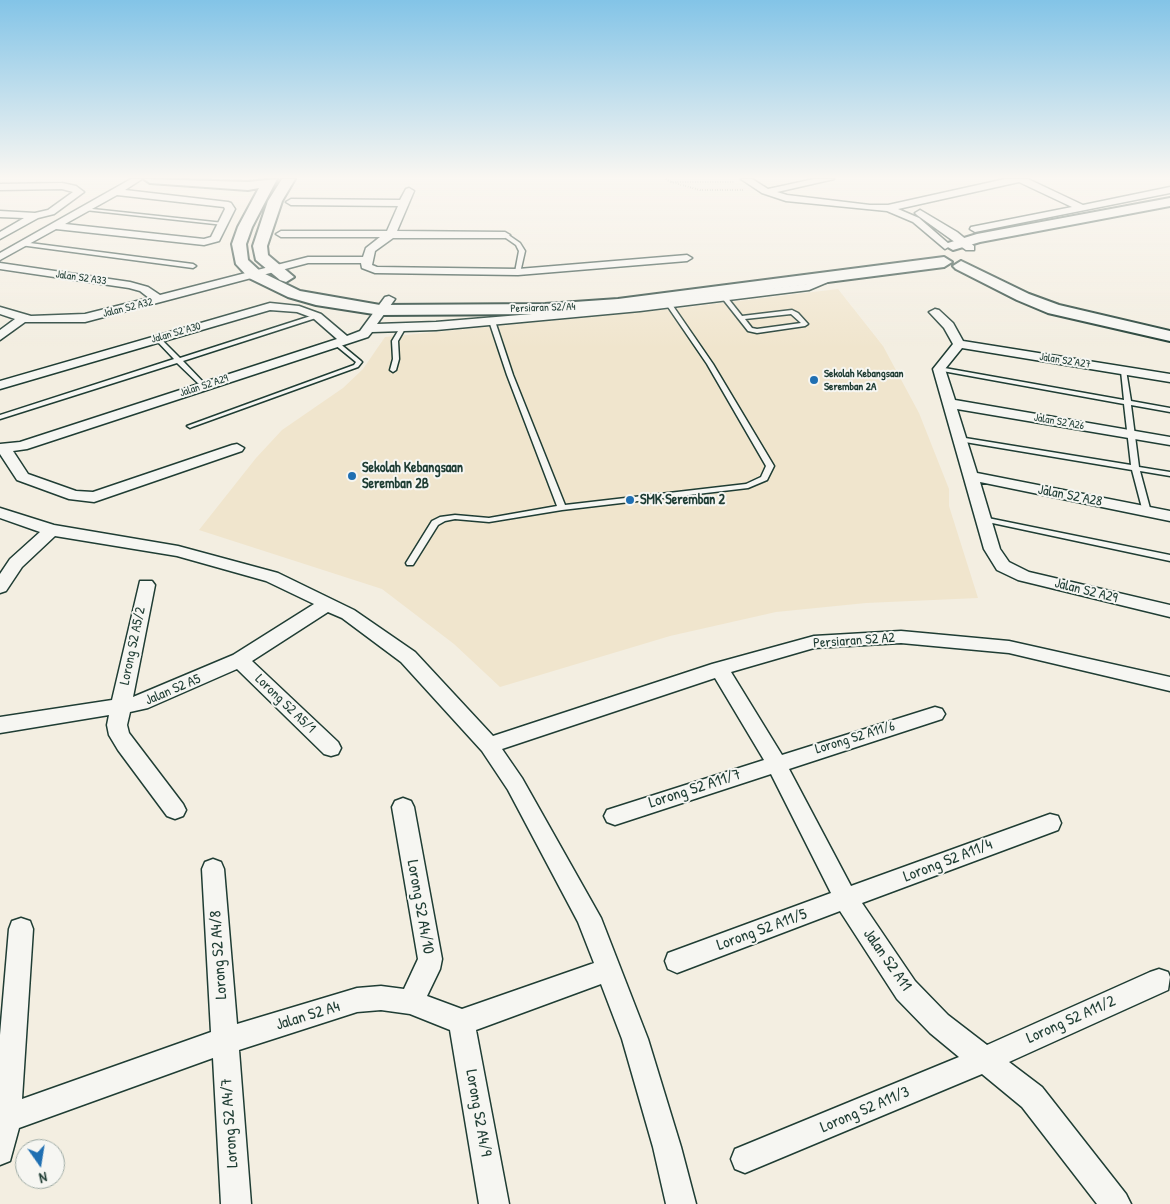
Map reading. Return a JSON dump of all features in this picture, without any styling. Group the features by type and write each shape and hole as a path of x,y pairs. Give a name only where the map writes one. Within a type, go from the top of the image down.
{"main road":[{"name":"Persiaran S2/A4","path":"243,235 239,244 241,261 255,275 277,287 316,300 545,309 667,302 831,276 962,246"},
{"name":"Persiaran S2/A4","path":"264,235 260,246 261,257 274,270 302,285 384,304 520,301 626,294 962,246"},
{"path":"962,246 1013,235"},
{"path":"962,246 988,248 1038,235"},
{"path":"961,266 962,246"},
{"path":"961,266 977,265 962,246"},
{"path":"962,246 1003,276 1071,304 1170,326"},
{"path":"961,266 1023,298 1054,309 1170,336"}],"street":[{"path":"0,257 38,235"},
{"path":"140,235 204,242 215,239 217,235"},
{"path":"389,235 370,250 366,266 375,270 518,272 688,258"},
{"path":"459,235 505,236"},
{"path":"943,235 962,246 995,235"},
{"path":"947,235 962,246"},
{"name":"Jalan S2 A32","path":"0,310 22,319 39,321 85,318 308,260 367,260"},
{"name":"Jalan S2 A33","path":"0,266 130,284 144,289 159,300"},
{"path":"370,328 492,321 667,302 725,298 809,287 831,276"},
{"path":"370,328 384,304"},
{"name":"Jalan S2 A30","path":"0,385 270,306 299,309 317,316 340,342"},
{"path":"934,312 949,326 959,344 939,369 983,518"},
{"path":"0,336 22,319"},
{"name":"Jalan S2 A29","path":"2,448 22,446 364,334 370,328"},
{"name":"Jalan S2 A27","path":"959,344 1170,378"},
{"name":"Jalan S2 A26","path":"948,402 1170,441"},
{"path":"2,448 22,477 74,496 94,498 237,448"},
{"name":"Jalan S2 A28","path":"970,476 1170,516"},
{"path":"0,513 51,530 178,551 272,577 348,614 408,657 490,745 515,784 589,918 610,969 638,1048 681,1204"},
{"name":"Jalan S2 A29","path":"983,518 992,549 1003,566 1024,576 1170,610"},
{"path":"0,587 16,563 51,530"},
{"name":"Lorong S2 A5/2","path":"146,585 117,724 119,735 174,810"},
{"name":"Jalan S2 A5","path":"0,725 119,708 161,696 240,660 328,604"},
{"name":"Persiaran S2 A2","path":"490,745 719,669 814,642 901,637 1008,647 1170,684"},
{"name":"Lorong S2 A5/1","path":"240,660 331,748"},
{"name":"Jalan S2 A11","path":"719,669 776,763 846,900 906,990 938,1024 1032,1097 1116,1204"},
{"name":"Lorong S2 A11/6","path":"776,763 934,714"},
{"name":"Lorong S2 A11/7","path":"616,816 776,763"},
{"name":"Lorong S2 A4/10","path":"403,807 430,959 428,969 410,1002"},
{"name":"Lorong S2 A11/4","path":"846,900 1050,823"},
{"name":"Lorong S2 A4/8","path":"214,869 224,1041"},
{"name":"Lorong S2 A11/5","path":"677,961 846,900"},
{"path":"0,1151 7,1118 21,929"},
{"path":"462,1022 610,969"},
{"name":"Lorong S2 A11/2","path":"984,1060 1158,981"},
{"name":"Jalan S2 A4","path":"7,1118 224,1041 358,1000 381,998 410,1002 462,1022"},
{"name":"Lorong S2 A4/9","path":"462,1022 494,1204"},
{"name":"Lorong S2 A4/7","path":"224,1041 236,1204"},
{"name":"Lorong S2 A11/3","path":"745,1159 984,1060"}],"lane":[{"path":"505,236 518,244 522,251 518,272"},
{"path":"22,244 193,266"},
{"path":"725,298 741,318 754,331 805,324 792,312 741,318"},
{"path":"410,563 435,523 443,519 455,517 489,520 562,508 748,486 764,478 770,466 710,364 667,302"},
{"path":"0,417 317,316"},
{"path":"492,321 510,374 562,508"},
{"path":"393,370 396,359 395,341 403,327"},
{"path":"157,338 204,386"},
{"path":"190,426 356,366 359,362 340,342"},
{"path":"939,369 1170,410"},
{"path":"1124,371 1135,468 1147,512"},
{"path":"959,439 1170,474"},
{"path":"983,518 1170,558"}],"shaded area":[{"name":"SMK Seremban 2","path":"838,289 883,346 919,413 949,489 949,506 978,598 866,603 776,612 670,636 500,687 454,644 382,589 199,530 256,458 282,430 343,388 363,369 385,337 680,308"}],"place":[{"name":"Sekolah Kebangsaan Seremban 2A","path":"814,380"},
{"name":"Sekolah Kebangsaan Seremban 2B","path":"352,476"},
{"name":"SMK Seremban 2","path":"630,500"}]}
